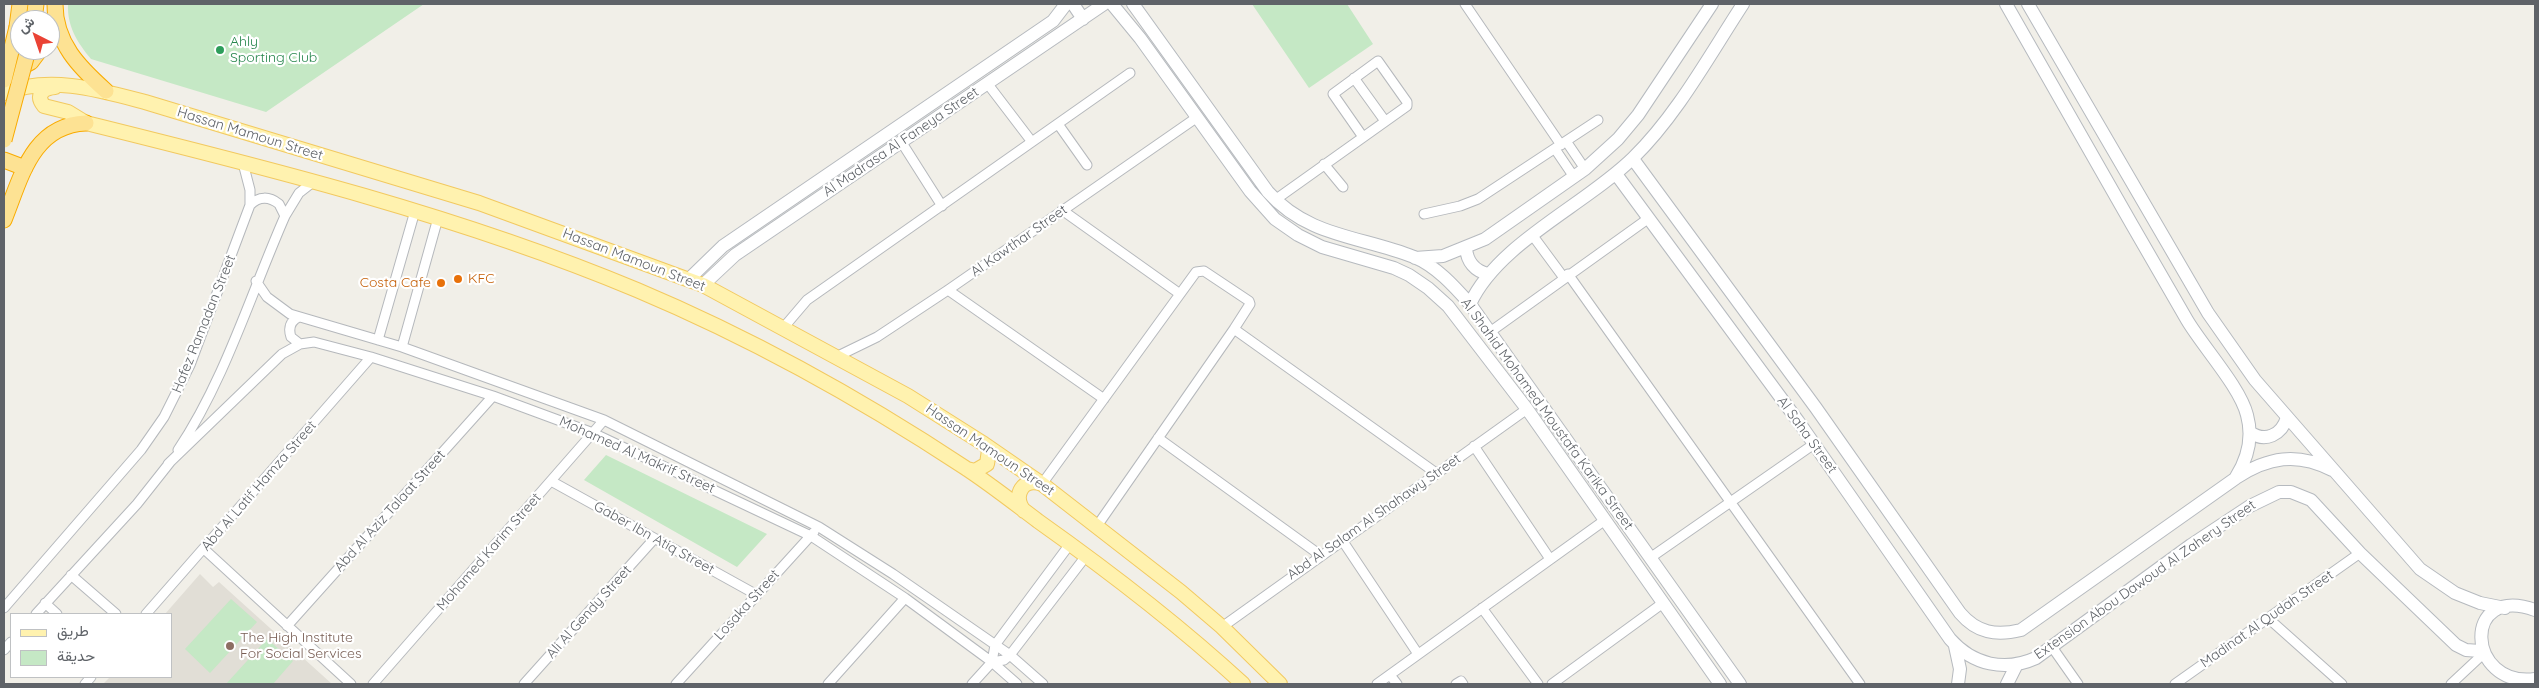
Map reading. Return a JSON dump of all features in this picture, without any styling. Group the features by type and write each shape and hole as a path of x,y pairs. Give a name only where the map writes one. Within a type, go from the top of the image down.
{"highway":[{"path":"4,80 20,4"},
{"path":"60,32 65,46 76,64 106,91"},
{"path":"4,140 25,60"},
{"path":"4,67 18,69 31,60"},
{"path":"4,220 25,168 44,140 56,130 70,123 86,123"},
{"path":"4,160 25,168"}],"main road":[{"name":"Hassan Mamoun Street","path":"4,93 35,85 71,86 106,91 479,203 703,285 838,356 908,396 984,444 1042,484 1222,627 1280,684"},
{"name":"Hassan Mamoun Street","path":"71,86 45,89 41,94 40,100 47,108 68,112 86,123 313,182 415,211 562,260 684,310 814,376 967,469 1086,556 1197,642 1243,684"},
{"path":"967,469 975,471 987,464 989,450 984,444"},
{"path":"1024,510 1019,504 1017,496 1020,488 1027,483 1035,482 1042,484"}],"street":[{"name":"Al Madrasa Al Faneya Street","path":"689,279 723,246 1054,21 1066,4"},
{"path":"1073,4 1083,19"},
{"name":"Al Madrasa Al Faneya Street","path":"703,285 735,254 902,143 1104,4"},
{"name":"Al Shahid Mohamed Moustafa Karika Street","path":"1112,4 1140,38 1257,201 1286,228 1322,247 1394,268 1418,281 1439,296 1457,316 1527,409 1720,684"},
{"name":"Al Shahid Mohamed Moustafa Karika Street","path":"1134,4 1275,200 1297,217 1318,228 1415,258 1444,278 1470,304 1740,684"},
{"path":"1465,4 1561,145 1585,168"},
{"path":"1415,258 1442,256 1485,239 1585,168 1618,139 1638,115 1712,4"},
{"path":"1470,304 1488,274 1501,260 1616,174 1633,159 1670,114 1743,4"},
{"path":"2006,4 2190,324 2240,397 2248,416 2250,432 2248,453 2236,478"},
{"path":"2028,4 2208,313 2239,359 2287,417 2332,470 2431,578 2468,598 2506,608 2532,607"},
{"path":"1275,200 1408,104 1378,62 1333,95 1363,136"},
{"path":"784,327 803,303 1130,73"},
{"path":"1354,78 1385,121"},
{"path":"987,83 1032,142"},
{"name":"Al Kawthar Street","path":"838,356 877,337 948,290 1196,118"},
{"path":"1424,214 1478,200 1598,120"},
{"path":"1058,124 1087,165"},
{"path":"902,143 942,206"},
{"path":"1561,145 1574,177"},
{"name":"Al Saha Street","path":"1633,159 1816,408 1966,619 1980,629 1995,634 2021,630 2236,478"},
{"name":"Hafez Ramadan Street","path":"4,608 141,450 164,417 190,365 250,205 250,190 243,164"},
{"path":"1324,164 1343,187"},
{"name":"Al Saha Street","path":"1616,174 1798,421 1956,646 1969,656 1986,663 2016,666"},
{"path":"1627,189 1634,178 1645,175"},
{"path":"37,613 137,504 168,464 210,394 285,216 299,193 313,182"},
{"path":"250,205 261,198 274,200 283,209 285,216"},
{"path":"1062,210 1180,294"},
{"path":"378,340 415,211"},
{"path":"402,347 438,218"},
{"path":"1490,332 1648,218"},
{"path":"1533,236 1566,276 1731,502 1860,684"},
{"path":"1466,248 1468,258 1473,266 1488,274"},
{"path":"1042,484 1198,270 1212,276 1250,302 1234,329 1097,526"},
{"name":"Mohamed Al Makrif Street","path":"256,281 274,304 299,317 402,347 604,420 819,527 893,574 1010,655 1043,684"},
{"path":"948,290 1104,399"},
{"path":"168,464 282,354 300,344 291,337 289,329 292,321 299,317"},
{"path":"1234,329 1436,473"},
{"name":"Mohamed Al Makrif Street","path":"300,344 314,342 371,357 493,396 593,433 811,536 905,598 992,662 1017,684"},
{"name":"Abd Al Latif Hamza Street","path":"147,613 371,357"},
{"path":"1782,400 1791,397 1800,387"},
{"name":"Abd Al Aziz Talaat Street","path":"287,626 493,396"},
{"path":"1798,421 1804,414 1816,408"},
{"name":"Abd Al Salam Al Shahawy Street","path":"1222,627 1320,555 1527,409"},
{"path":"2250,432 2260,437 2270,437 2283,427 2287,417"},
{"name":"Mohamed Karim Street","path":"373,684 604,420"},
{"path":"1158,438 1320,555"},
{"path":"1650,558 1814,444"},
{"path":"1474,446 1550,559"},
{"path":"2236,478 2260,465 2286,459 2307,459 2332,470"},
{"name":"Gaber Ibn Atiq Street","path":"551,480 757,595"},
{"name":"Extension Abou Dawoud Al Zahery Street","path":"2016,666 2036,658 2191,545 2250,506 2279,492 2300,493 2311,500 2360,553 2456,645 2481,654"},
{"path":"1378,684 1605,520"},
{"name":"Losaka Street","path":"676,684 819,527"},
{"name":"Ali Al Gendy Street","path":"524,684 654,539"},
{"path":"1342,540 1418,654"},
{"path":"972,684 992,662 995,645 1070,544"},
{"path":"204,548 351,684"},
{"name":"Madinat Al Qudah Street","path":"2175,684 2360,553"},
{"path":"992,662 1004,660 1010,655 1086,556"},
{"path":"71,575 115,613"},
{"path":"828,684 905,598"},
{"path":"1552,684 1663,603"},
{"path":"45,604 56,613"},
{"path":"1482,608 1538,684"},
{"path":"2506,608 2496,614 2485,626 2480,641 2481,654 2487,667 2495,676 2518,684 2535,679"},
{"path":"2268,618 2342,684"},
{"path":"1956,646 1960,669 1958,684"},
{"path":"2052,647 2078,684"},
{"path":"2451,684 2481,654"},
{"path":"2007,684 2014,674 2016,666"},
{"path":"1390,675 1397,684"},
{"path":"1456,684 1460,681 1463,684"}],"shaded area":[{"name":"The High Institute For Social Services","path":"200,574 213,587 219,582 332,684 103,684 109,678 172,678 172,613 166,613"}],"green space":[{"name":"Ahly Sporting Club","path":"68,4 424,4 266,112 91,59 81,46 71,27"},
{"path":"1252,4 1347,4 1373,44 1309,88"},
{"path":"606,455 767,534 737,567 584,480"},
{"path":"231,599 257,622 210,673 185,649"},
{"path":"267,639 293,661 273,684 226,684"}],"place":[{"name":"Ahly Sporting Club","path":"220,50"},
{"name":"KFC","path":"458,279"},
{"name":"Costa Cafe","path":"441,283"},
{"name":"The High Institute For Social Services","path":"230,646"}]}
